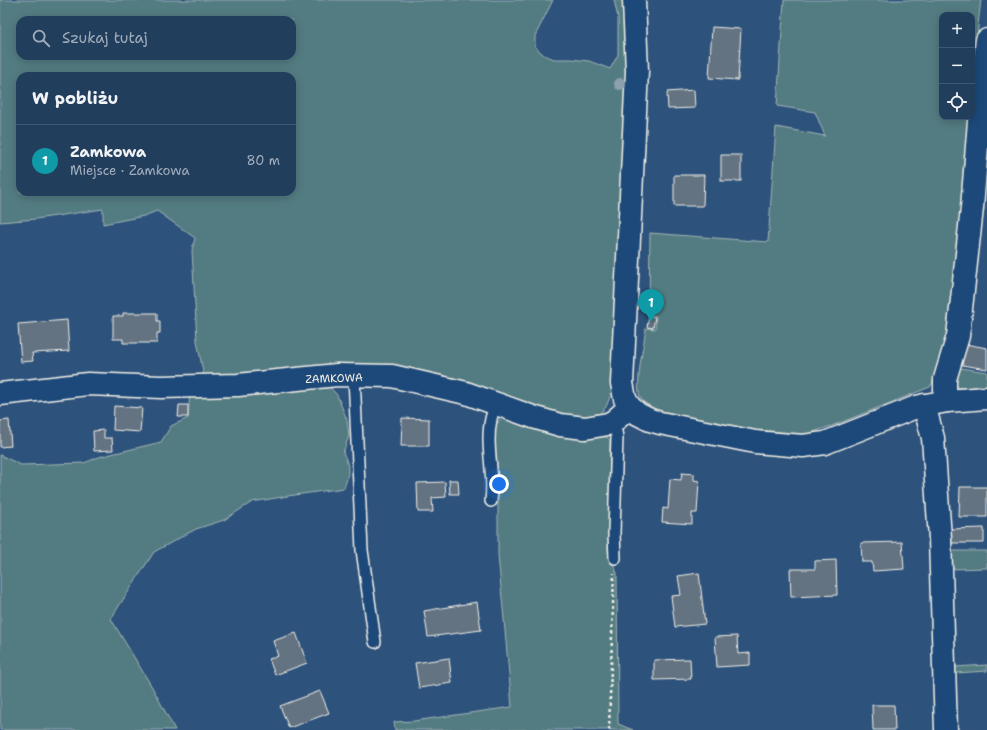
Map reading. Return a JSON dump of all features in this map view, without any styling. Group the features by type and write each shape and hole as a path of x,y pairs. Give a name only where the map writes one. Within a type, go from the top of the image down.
{"street":[{"path":"634,0 637,71 622,383 625,399 622,414 638,414 660,423 756,442 803,446 825,443 924,405 947,401 987,398"},
{"path":"947,401 945,379 958,336 972,208 987,40"},
{"name":"ZAMKOWA","path":"0,394 88,384 161,387 238,385 337,376 392,376 466,393 560,425 585,428 597,427 608,424 622,414"},
{"path":"924,405 933,438 940,538 946,730"}],"lane":[{"path":"354,376 362,550 375,642"},
{"path":"491,501 493,489 489,437 491,420 496,404"},
{"path":"614,558 617,437 622,414"}],"path":[{"path":"609,730 614,558"}],"green space":[{"path":"0,0 553,0 535,36 535,47 544,55 554,59 589,61 610,69 618,55 618,18 614,0 627,0 630,69 612,392 606,407 596,418 576,421 444,380 204,377 197,341 192,250 195,238 157,211 144,216 103,224 103,209 36,219 0,222"},
{"path":"784,0 981,0 975,60 975,12 939,12 939,120 970,120 952,334 937,375 930,387 837,424 807,434 745,430 657,410 643,401 640,397 639,391 640,363 646,328 655,329 656,316 648,314 650,233 768,242 776,127 825,136 815,112 777,106"},
{"path":"954,367 987,372 987,386 960,388 954,385"},
{"path":"328,385 337,395 347,420 349,436 343,453 347,462 348,470 344,488 252,502 224,520 196,529 154,552 111,619 152,687 175,730 0,730 0,455 21,465 84,463 99,457 161,442 171,426 188,418 190,392 235,396 275,387"},
{"path":"502,416 568,434 607,437 610,440 608,552 617,573 618,724 633,730 395,730 394,722 414,721 512,707 498,555 498,480 495,443 496,425"},
{"path":"948,551 987,551 987,568 952,569 955,667 987,665 987,671 956,673 951,671"}],"building":[{"path":"712,27 741,29 738,80 709,78"},
{"path":"694,90 695,108 668,109 667,92"},
{"path":"721,155 741,155 741,181 721,181"},
{"path":"674,175 704,175 703,206 674,206"},
{"path":"123,313 157,313 157,321 160,321 160,333 157,333 157,343 123,343 123,339 113,339 113,316 123,316"},
{"path":"649,316 655,317 653,328 647,327"},
{"path":"67,320 69,351 32,353 33,361 21,362 18,324"},
{"path":"965,344 987,348 987,369 962,365"},
{"path":"179,405 188,405 188,417 178,417"},
{"path":"114,406 142,408 140,432 113,430"},
{"path":"402,418 429,419 429,446 401,446"},
{"path":"9,420 11,446 0,447 0,421"},
{"path":"104,430 104,438 112,438 113,450 94,451 93,431"},
{"path":"682,473 694,474 694,480 699,481 697,513 692,513 692,524 662,522 663,508 668,509 670,479 681,480"},
{"path":"449,480 458,480 459,494 450,494"},
{"path":"445,482 446,497 432,498 433,512 418,512 417,483"},
{"path":"960,487 987,487 987,517 959,517"},
{"path":"984,528 984,543 950,543 950,529"},
{"path":"902,542 904,569 873,571 872,562 862,562 861,543"},
{"path":"836,560 837,595 791,597 790,569 815,569 815,561"},
{"path":"699,573 705,624 675,627 671,596 681,595 678,576"},
{"path":"477,602 481,630 428,637 424,611"},
{"path":"296,633 307,663 275,675 269,659 278,656 273,641"},
{"path":"737,636 738,654 750,653 750,665 717,667 715,637"},
{"path":"449,658 452,683 419,688 415,663"},
{"path":"690,659 691,679 654,680 654,660"},
{"path":"320,691 329,713 289,728 280,706"},
{"path":"872,705 894,705 895,730 873,730"}],"place":[{"name":"Zamkowa","path":"651,322"}]}
